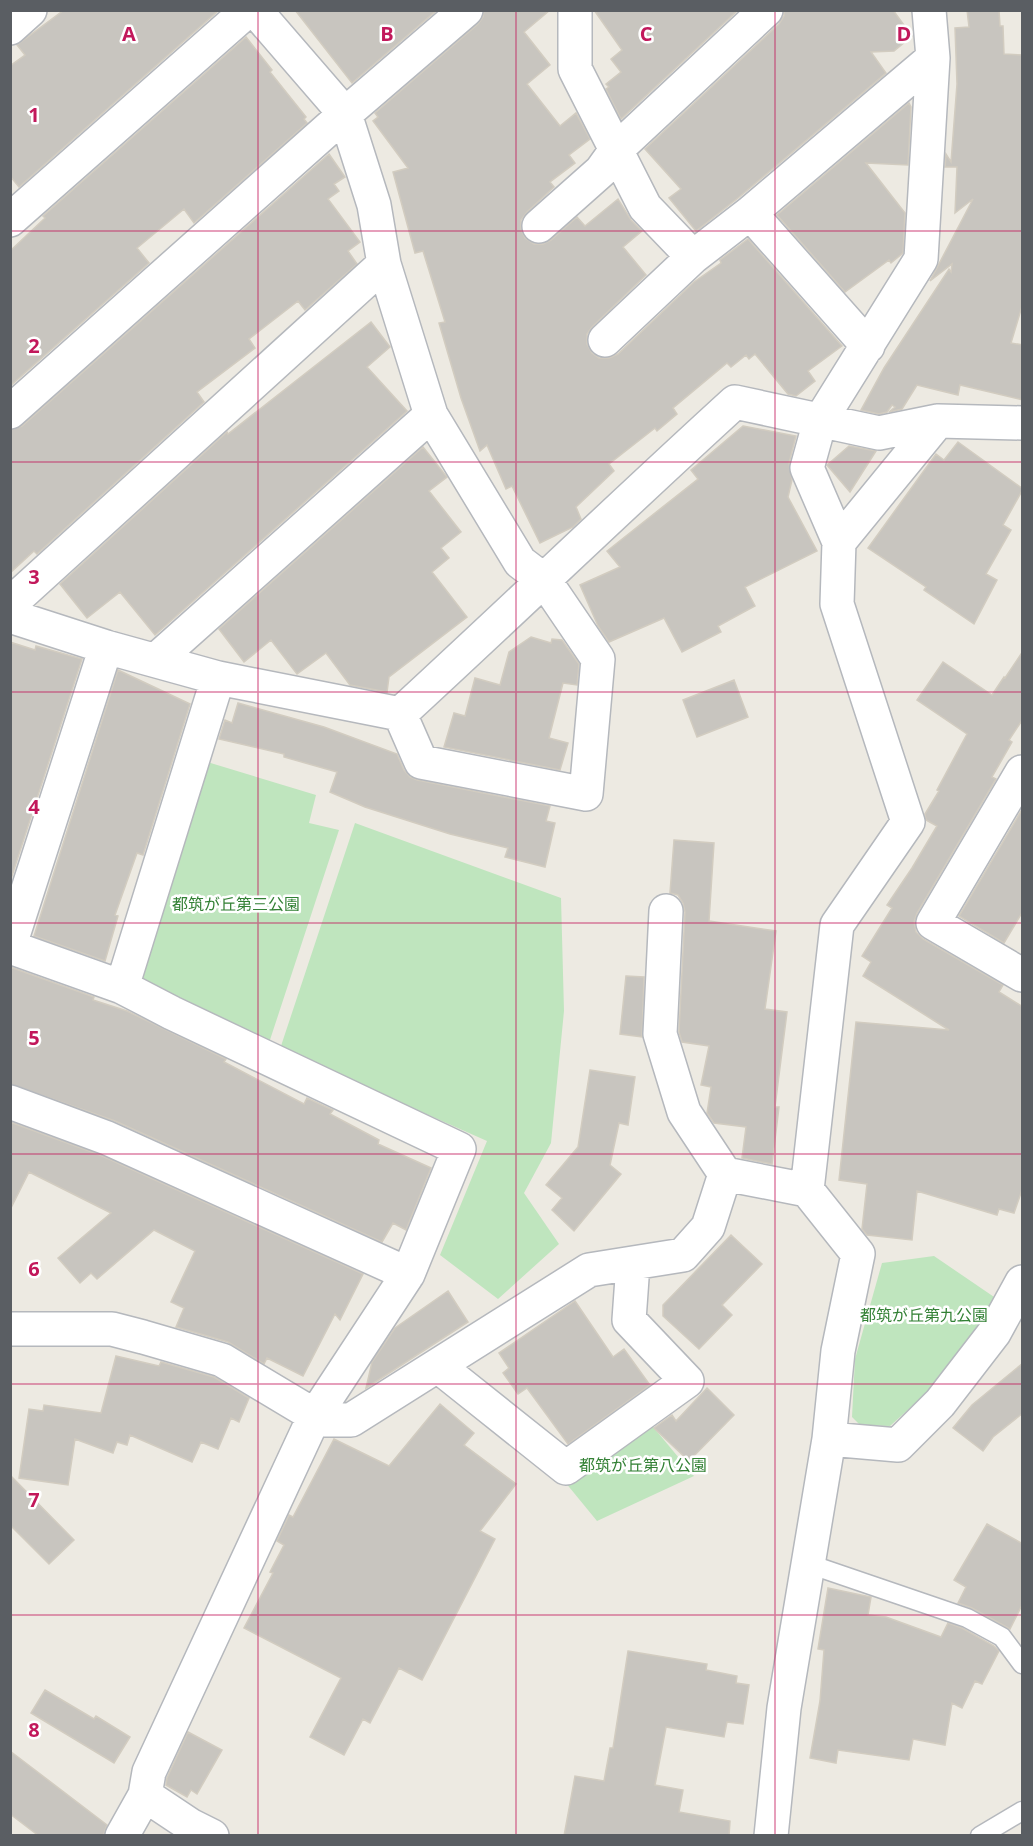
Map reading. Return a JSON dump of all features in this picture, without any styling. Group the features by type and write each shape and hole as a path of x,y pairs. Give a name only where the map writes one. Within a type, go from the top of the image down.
{"street":[{"path":"10,28 30,10"},
{"path":"10,220 248,10"},
{"path":"255,10 345,114 374,205 384,264 431,415 520,562 545,580 598,659 586,794 421,762 400,714"},
{"path":"10,412 345,114 466,10"},
{"path":"575,10 575,69 645,207 693,257"},
{"path":"538,226 601,171 616,150 766,10"},
{"path":"807,1190 837,925 908,822 837,604 839,542 807,468 819,421 921,259 933,58 929,10"},
{"path":"605,340 693,257 750,213 933,58"},
{"path":"750,213 868,346"},
{"path":"10,604 384,264"},
{"path":"400,714 735,402 879,433 938,422 1023,423"},
{"path":"156,660 431,415"},
{"path":"839,542 938,422"},
{"path":"10,616 106,647 218,678 400,714"},
{"path":"106,647 10,946 122,987 459,1149 408,1274 314,1417 148,1772 145,1795 122,1836"},
{"path":"122,987 218,678"},
{"path":"1023,772 933,923 1023,975"},
{"path":"666,911 660,1034 684,1112 725,1174 807,1190 858,1254 838,1351 829,1439 784,1708 771,1836"},
{"path":"10,1102 107,1137 408,1274"},
{"path":"10,1329 112,1329 143,1336 222,1360 314,1417 322,1420 351,1420 589,1270 683,1255 708,1227 725,1174"},
{"path":"438,1366 566,1468 687,1381 629,1320 633,1264"},
{"path":"829,1439 898,1446 940,1403 994,1333 1023,1281"},
{"path":"145,1795 190,1825 212,1836"}],"lane":[{"path":"809,1564 967,1618 1002,1637 1023,1664"},
{"path":"980,1836 1023,1811"}],"green space":[{"name":"都筑が丘第三公園","path":"204,761 316,795 309,823 339,830 267,1049 132,986"},
{"path":"355,823 561,898 564,1011 551,1143 524,1193 559,1244 498,1299 440,1255 487,1141 280,1049"},
{"name":"都筑が丘第九公園","path":"934,1256 1000,1301 942,1379 890,1426 860,1425 852,1417 855,1359 882,1263"},
{"name":"都筑が丘第八公園","path":"649,1422 694,1476 597,1521 565,1482"}],"building":[{"path":"64,10 219,10 19,187 10,176 10,66 25,55 17,45"},
{"path":"295,10 437,10 352,83"},
{"path":"484,10 550,10 524,32 550,65 527,84 560,126 576,113 590,139 569,155 575,163 550,182 554,187 521,220 521,229 525,238 534,244 543,244 551,240 577,217 585,226 618,199 631,220 642,231 623,247 646,275 587,334 587,344 592,353 599,358 609,358 618,354 694,282 721,263 720,260 748,239 842,346 808,371 815,381 796,396 788,394 755,354 749,359 746,355 731,367 727,363 673,408 677,414 657,431 655,428 609,464 614,471 576,507 581,519 573,527 540,543 512,486 506,489 487,445 480,451 461,398 439,323 445,322 423,251 415,253 393,172 408,168 373,121 378,117 375,113 478,24 483,17"},
{"path":"594,10 738,10 621,119 606,89 609,87 606,84 621,72 611,59 622,50"},
{"path":"784,10 893,10 912,36 894,51 871,52 886,73 696,231 669,198 681,189 645,149 779,24 784,16"},
{"path":"967,10 999,10 1000,26 1003,26 1004,54 1023,55 1023,303 1011,343 1023,345 1023,400 960,385 958,395 917,385 902,409 889,412 895,407 892,405 887,412 879,414 861,410 884,368 949,269 951,272 952,264 930,281 973,199 955,213 957,167 945,167 946,154 951,162 957,84 955,28 969,27"},
{"path":"246,37 306,117 304,119 307,123 194,223 184,209 137,248 149,263 10,386 10,251 45,218 43,216"},
{"path":"909,103 911,107 908,165 866,163 905,213 903,253 891,263 889,260 845,292 777,215"},
{"path":"329,154 345,177 334,184 339,191 328,199 360,242 348,251 357,264 305,310 298,301 249,339 255,348 197,392 204,402 37,554 34,551 10,573 10,430 22,426"},
{"path":"371,322 390,347 367,367 407,411 155,635 120,592 87,618 60,584 227,432 228,434"},
{"path":"743,426 796,436 789,463 792,480 788,497 817,551 745,587 755,606 718,626 721,632 682,652 664,618 609,642 598,626 580,585 620,567 607,551 698,479 691,470"},
{"path":"958,442 1023,489 1003,525 1011,530 986,574 997,580 974,624 924,590 926,587 868,548 936,454 944,460"},
{"path":"849,446 876,451 850,492 827,465"},
{"path":"423,447 447,477 429,491 461,532 441,548 449,558 432,572 467,617 389,677 387,692 350,685 326,653 297,674 271,640 244,662 219,629"},
{"path":"531,637 551,643 552,639 562,640 579,664 577,685 563,683 549,738 568,743 560,770 444,747 454,713 465,716 475,678 500,685 509,652"},
{"path":"10,642 35,650 36,646 82,659 10,882"},
{"path":"1023,651 1023,719 1009,740 1012,742 992,777 996,779 917,913 914,922 916,932 923,939 1003,985 999,992 1023,1007 1023,1187 1014,1213 999,1209 997,1215 917,1191 912,1240 867,1235 862,1229 867,1184 839,1180 856,1022 949,1030 863,976 871,962 862,956 892,908 887,905 937,826 926,820 925,814 967,734 917,700 943,662 992,695"},
{"path":"118,670 190,704 143,855 137,853 115,915 118,916 105,961 34,936"},
{"path":"734,680 748,717 697,737 683,700"},
{"path":"238,703 324,727 397,754 404,770 410,777 417,780 550,806 546,821 555,823 545,867 505,857 508,848 450,834 365,807 330,792 337,772 284,757 284,754 219,739 225,720 232,723"},
{"path":"1023,808 1023,911 1004,943 959,916"},
{"path":"674,840 714,843 709,921 776,931 765,1009 787,1012 775,1107 779,1107 772,1164 742,1158 746,1127 714,1123 707,1113 711,1087 701,1085 709,1046 682,1042 679,1032 685,912 678,895 670,893"},
{"path":"10,967 127,1011 226,1059 224,1062 304,1104 307,1098 333,1110 330,1114 379,1140 378,1144 431,1168 406,1230 393,1223 382,1242 115,1121 10,1084"},
{"path":"626,976 644,977 642,1037 620,1034"},
{"path":"590,1070 635,1077 628,1125 619,1123 610,1165 621,1174 574,1231 552,1210 562,1198 546,1185 578,1147"},
{"path":"10,1122 100,1155 363,1274 340,1320 335,1314 303,1376 267,1358 264,1364 228,1342 176,1327 184,1308 171,1302 195,1251 154,1230 97,1279 91,1273 80,1283 58,1258 111,1213 29,1172 10,1210"},
{"path":"731,1235 762,1264 722,1305 732,1315 699,1349 663,1316 663,1305"},
{"path":"448,1291 468,1322 366,1388 372,1362 395,1328"},
{"path":"575,1301 613,1357 624,1349 650,1385 568,1444 527,1388 518,1394 503,1373 509,1368 499,1353"},
{"path":"116,1356 159,1366 161,1362 214,1377 249,1398 239,1422 231,1418 218,1449 201,1442 192,1462 130,1435 127,1445 117,1442 113,1453 75,1439 68,1485 19,1478 29,1409 43,1411 44,1405 101,1413"},
{"path":"1023,1363 1023,1413 993,1437 983,1451 953,1428 972,1405"},
{"path":"707,1388 734,1415 689,1461 654,1428 672,1415 676,1421"},
{"path":"440,1404 474,1433 464,1445 516,1484 480,1531 495,1539 422,1680 399,1668 370,1723 363,1719 344,1755 310,1737 341,1678 244,1628 273,1573 270,1572 284,1545 277,1541 289,1515 293,1517 334,1439 389,1466"},
{"path":"10,1475 74,1540 49,1564 10,1525"},
{"path":"987,1524 1023,1544 1023,1603 1010,1629 958,1603 966,1587 954,1580"},
{"path":"828,1588 871,1597 868,1615 886,1617 941,1637 948,1623 962,1628 999,1651 982,1684 975,1681 962,1708 952,1703 945,1745 913,1739 909,1760 838,1750 836,1763 810,1758 820,1701 824,1650 818,1649"},
{"path":"628,1651 707,1664 706,1670 737,1676 736,1683 749,1685 743,1724 727,1722 724,1737 666,1727 655,1785 683,1790 679,1812 730,1821 729,1836 564,1836 575,1776 604,1781 610,1748 613,1748"},
{"path":"45,1690 94,1719 96,1716 130,1737 114,1763 31,1713"},
{"path":"188,1732 222,1750 197,1794 191,1790 187,1797 166,1785"},
{"path":"10,1751 107,1825 103,1836 39,1836 10,1814"}]}
